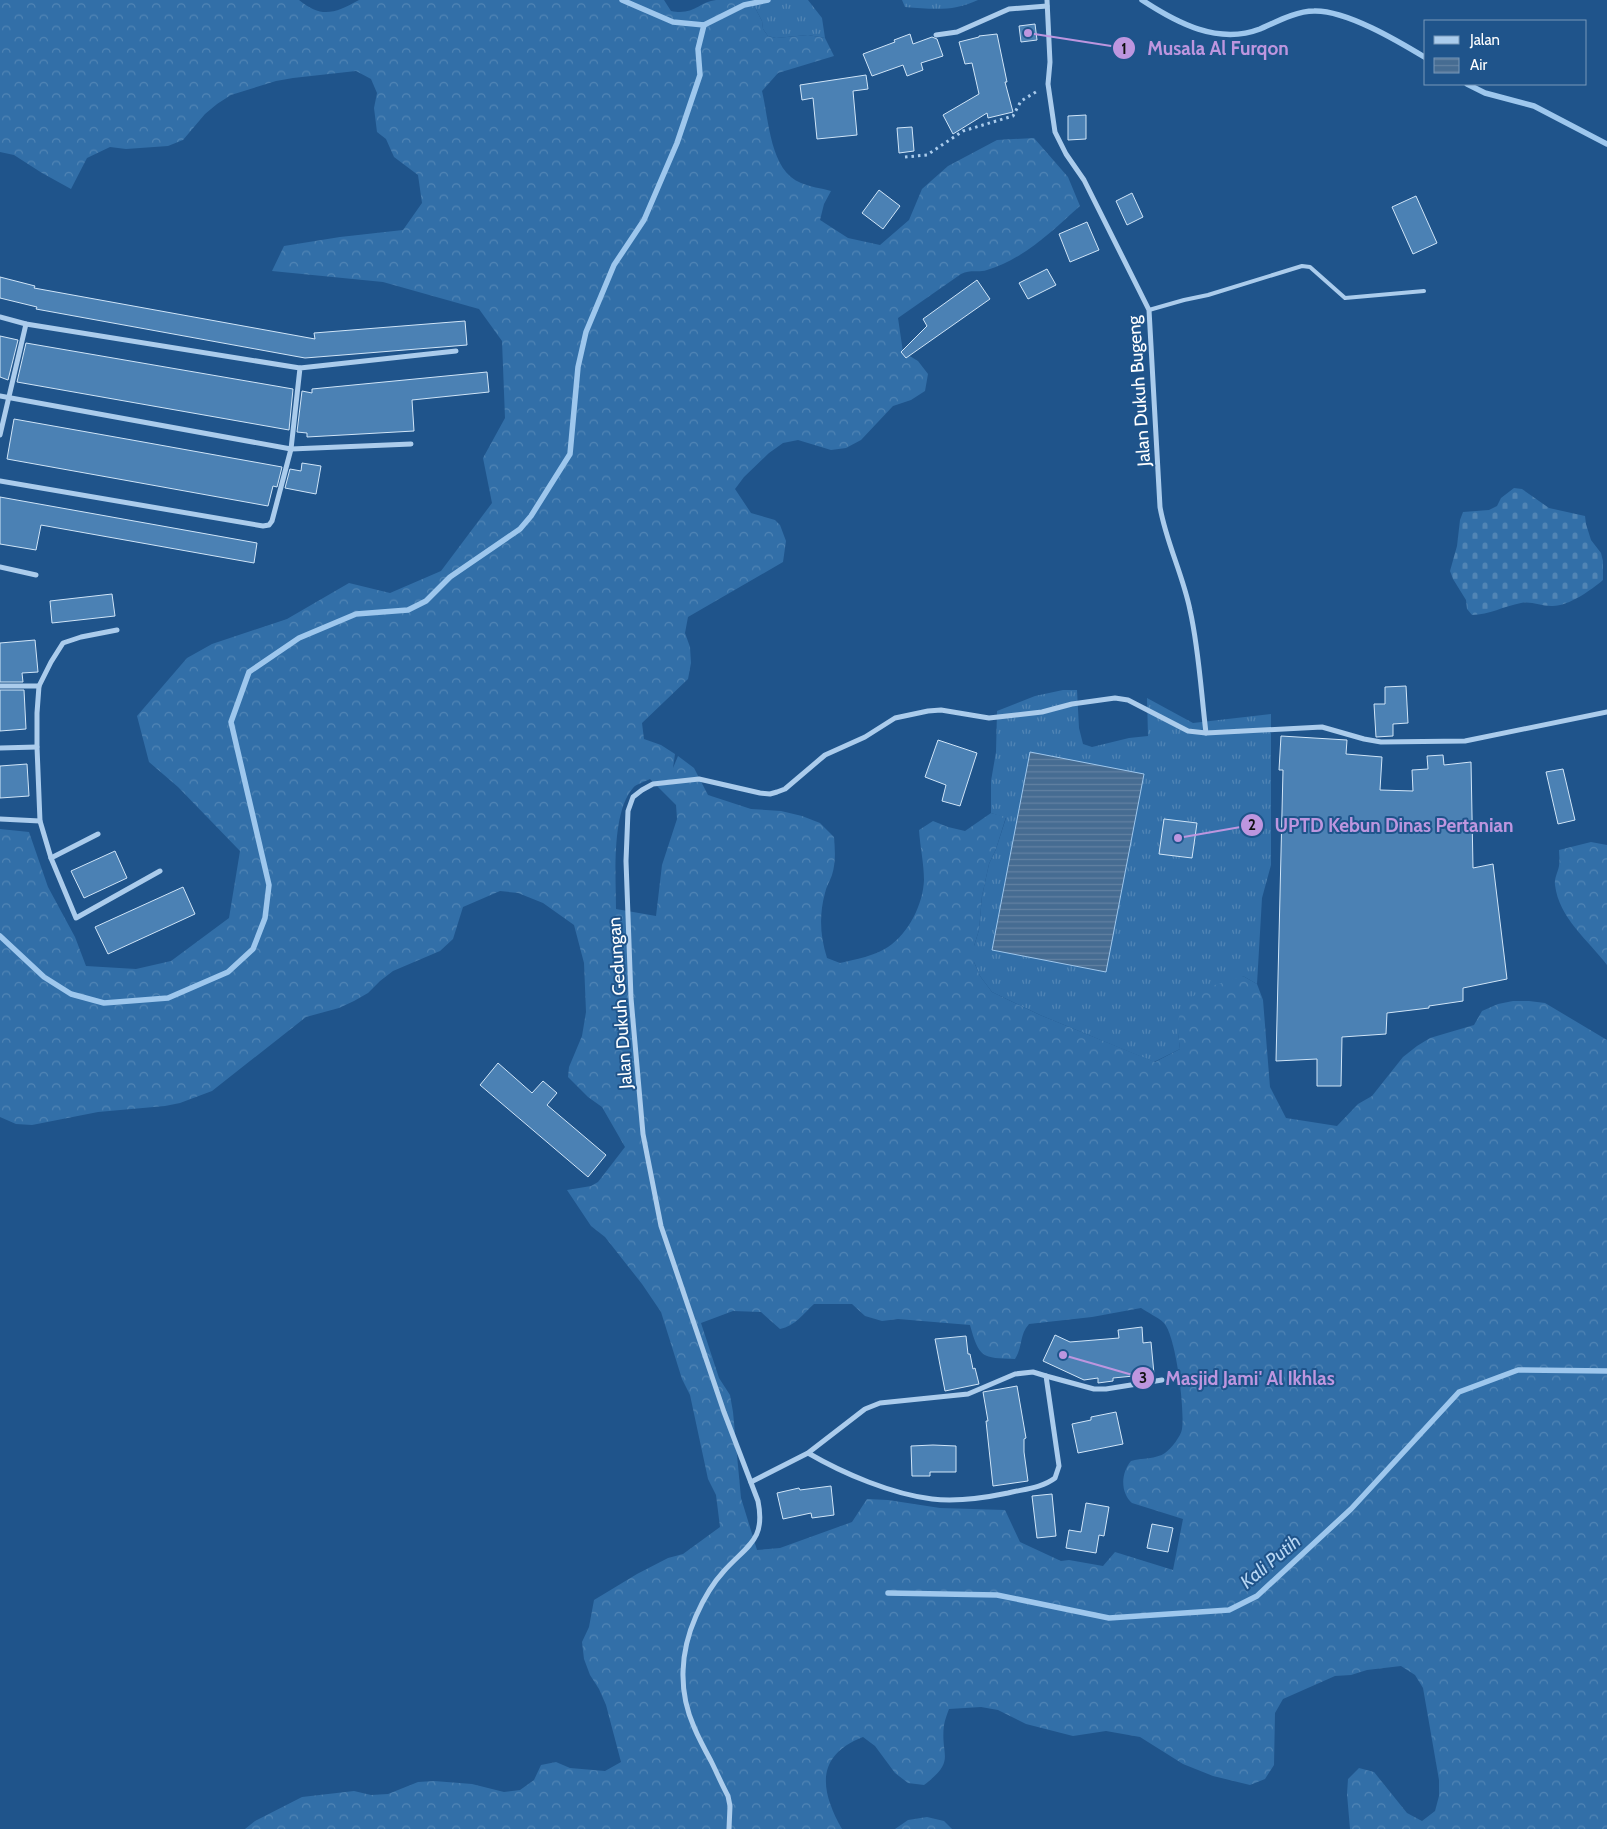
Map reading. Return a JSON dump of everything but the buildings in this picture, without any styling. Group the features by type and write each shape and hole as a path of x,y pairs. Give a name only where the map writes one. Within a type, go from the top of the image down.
{"street":[{"name":"Jalan Dukuh Bugeng","path":"936,35 957,32 1009,9 1047,3 1050,62 1048,84 1055,132 1066,154 1084,180 1149,310 1160,507 1163,525 1190,611 1206,733"},
{"path":"0,317 26,324 300,368 456,351"},
{"path":"0,435 26,324"},
{"path":"0,481 263,526 269,525 272,521 291,449 300,368"},
{"path":"0,396 291,449 411,444"},
{"path":"0,567 36,575"},
{"path":"117,630 81,637 63,644 39,686 37,747 40,821 51,858 76,918 160,872"},
{"path":"0,686 39,686"},
{"name":"Jalan Dukuh Gedungan","path":"729,1829 730,1806 728,1796 693,1726 683,1692 682,1662 688,1634 703,1600 723,1572 752,1543 760,1529 760,1512 661,1226 643,1134 631,998 626,861 628,811 633,797 653,784 699,779 770,794 786,789 825,756 865,737 895,718 941,710 990,718 1042,712 1072,704 1115,698 1128,700 1188,731 1206,733 1322,727 1381,742 1465,741 1607,712"},
{"path":"0,748 37,747"},
{"path":"0,819 40,821"},
{"path":"51,858 98,834"},
{"path":"751,1482 808,1453 865,1409 880,1403 968,1394 1016,1374 1033,1372 1094,1389 1106,1389 1162,1380"},
{"path":"808,1453 836,1468 892,1491 933,1499 971,1498 1036,1487 1055,1478 1059,1466 1046,1376"}],"lane":[{"path":"1149,310 1208,295 1302,266 1310,267 1345,298 1424,292"}],"path":[{"path":"905,157 927,155 963,131 1013,116 1021,101 1048,84"}],"green space":[{"path":"0,0 299,0 315,10 329,12 336,11 359,0 664,0 671,11 685,12 710,1 751,0 762,21 763,29 768,36 776,38 808,35 825,38 834,56 778,73 762,91 769,130 783,168 791,177 801,183 831,191 824,204 820,220 848,238 880,245 909,220 922,189 948,166 997,140 1034,138 1068,177 1080,206 1025,252 987,270 961,274 898,318 903,352 918,361 928,374 925,391 911,400 893,406 861,440 846,448 831,450 798,440 783,443 769,453 744,477 735,489 751,513 775,520 780,525 786,541 783,562 688,617 685,633 690,647 691,663 688,679 642,723 644,739 661,745 675,754 673,768 678,756 694,768 708,795 751,809 781,811 802,816 820,823 834,837 834,865 823,901 821,925 827,958 840,963 865,957 888,947 896,941 914,917 921,899 924,880 919,830 933,821 965,831 991,813 1006,817 989,864 982,896 979,930 974,946 974,962 980,976 992,992 1040,1015 1155,1062 1180,1049 1178,1021 1183,1008 1189,1000 1196,994 1214,985 1243,976 1257,984 1263,1000 1270,1087 1286,1118 1337,1126 1358,1104 1372,1096 1403,1057 1417,1046 1430,1038 1474,1025 1482,1011 1498,1004 1513,1001 1545,1003 1607,1040 1607,1829 1350,1829 1347,1794 1348,1779 1359,1768 1374,1772 1407,1813 1422,1821 1435,1811 1439,1796 1439,1780 1423,1688 1415,1675 1401,1666 1335,1676 1283,1699 1275,1713 1274,1765 1265,1779 1250,1785 1213,1776 1183,1764 1140,1737 1106,1731 1073,1736 1026,1724 998,1710 981,1707 949,1709 944,1725 944,1763 934,1777 924,1785 908,1783 895,1773 875,1746 863,1737 847,1745 836,1754 829,1764 826,1788 829,1801 842,1829 245,1829 255,1821 302,1797 354,1791 371,1795 388,1794 418,1782 434,1781 472,1784 504,1792 520,1790 534,1780 541,1765 556,1762 570,1768 605,1771 621,1762 606,1705 584,1659 582,1642 589,1627 594,1600 637,1574 668,1558 683,1554 720,1527 716,1495 708,1479 690,1395 682,1379 661,1312 642,1284 605,1237 591,1226 567,1190 591,1186 598,1182 625,1147 602,1107 588,1097 568,1077 569,1067 582,1036 586,1012 584,963 574,925 543,903 518,893 500,891 463,907 453,939 440,951 393,971 368,993 354,1001 339,1008 306,1017 212,1091 180,1103 165,1106 98,1112 32,1125 16,1124 0,1117 0,829 29,832 48,887 75,937 86,966 136,969 171,961 229,918 240,851 178,787 149,762 137,716 187,658 212,644 287,619 349,583 390,593 441,571 492,503 483,458 505,418 502,341 479,309 383,282 272,271 284,246 403,230 422,203 418,175 394,157 386,139 377,132 374,108 377,93 371,79 356,71 276,81 231,95 205,114 183,140 168,146 126,149 110,147 87,158 71,189 14,155 0,152","holes":["650,779 676,805 677,819 662,865 656,916 616,909 616,846 621,813 626,799 633,788","814,1304 852,1304 865,1316 882,1321 898,1319 970,1325 979,1350 989,1357 1004,1359 1015,1359 1024,1332 1029,1324 1092,1317 1141,1308 1162,1321 1168,1331 1176,1357 1181,1391 1182,1429 1180,1435 1165,1453 1131,1461 1125,1471 1123,1482 1125,1493 1132,1503 1183,1519 1173,1570 1115,1552 1103,1566 1069,1560 1061,1561 1020,1542 1005,1510 940,1508 888,1500 867,1499 852,1522 780,1548 757,1550 741,1498 730,1395 719,1378 701,1323 733,1311 761,1312 780,1329 794,1322"]},
{"path":"751,0 808,0 822,18 825,38 808,35 776,38 768,36 763,29 762,21"},
{"path":"902,0 978,0 951,8 933,9 905,7"},
{"path":"1514,488 1522,489 1549,508 1585,516 1591,540 1601,553 1603,580 1586,593 1558,606 1521,603 1484,614 1472,615 1467,609 1466,600 1450,571 1457,546 1460,520 1463,512 1489,510 1497,506 1501,498"},
{"path":"1063,690 1077,690 1079,728 1083,744 1092,747 1129,738 1148,736 1147,698 1193,723 1271,714 1271,865 1262,898 1257,984 1243,976 1178,1032 1180,1049 1154,1062 1040,1015 992,992 980,976 974,962 974,946 979,930 982,896 989,864 1006,818 991,813 991,781 996,752 997,711 1035,696"},
{"path":"1591,842 1607,845 1607,965 1568,918 1562,908 1555,885 1559,864 1559,850"},
{"path":"927,1817 944,1821 952,1829 895,1829 908,1820"}],"water":[{"path":"1030,752 1144,774 1106,972 992,950"}],"waterway":[{"path":"622,0 673,22 704,25"},
{"path":"704,25 744,5 768,0"},
{"path":"1142,0 1184,24 1213,33 1244,33 1307,11 1327,12 1356,21 1424,57"},
{"path":"0,936 44,977 71,994 104,1003 168,998 228,972 253,949 265,918 269,885 231,722 249,672 299,638 356,614 408,610 426,601 450,577 520,529 531,516 570,454 578,367 586,332 614,265 644,220 677,143 700,75 698,49 704,25"},
{"path":"1469,85 1485,93 1534,106 1607,144"},
{"name":"Kali Putih","path":"888,1593 997,1595 1109,1618 1229,1610 1257,1596 1351,1509 1459,1392 1518,1370 1607,1371"}],"place":[{"name":"Musala Al Furqon","path":"1028,33"},
{"name":"UPTD Kebun Dinas Pertanian","path":"1178,838"},
{"name":"Masjid Jami' Al Ikhlas","path":"1063,1355"}]}
